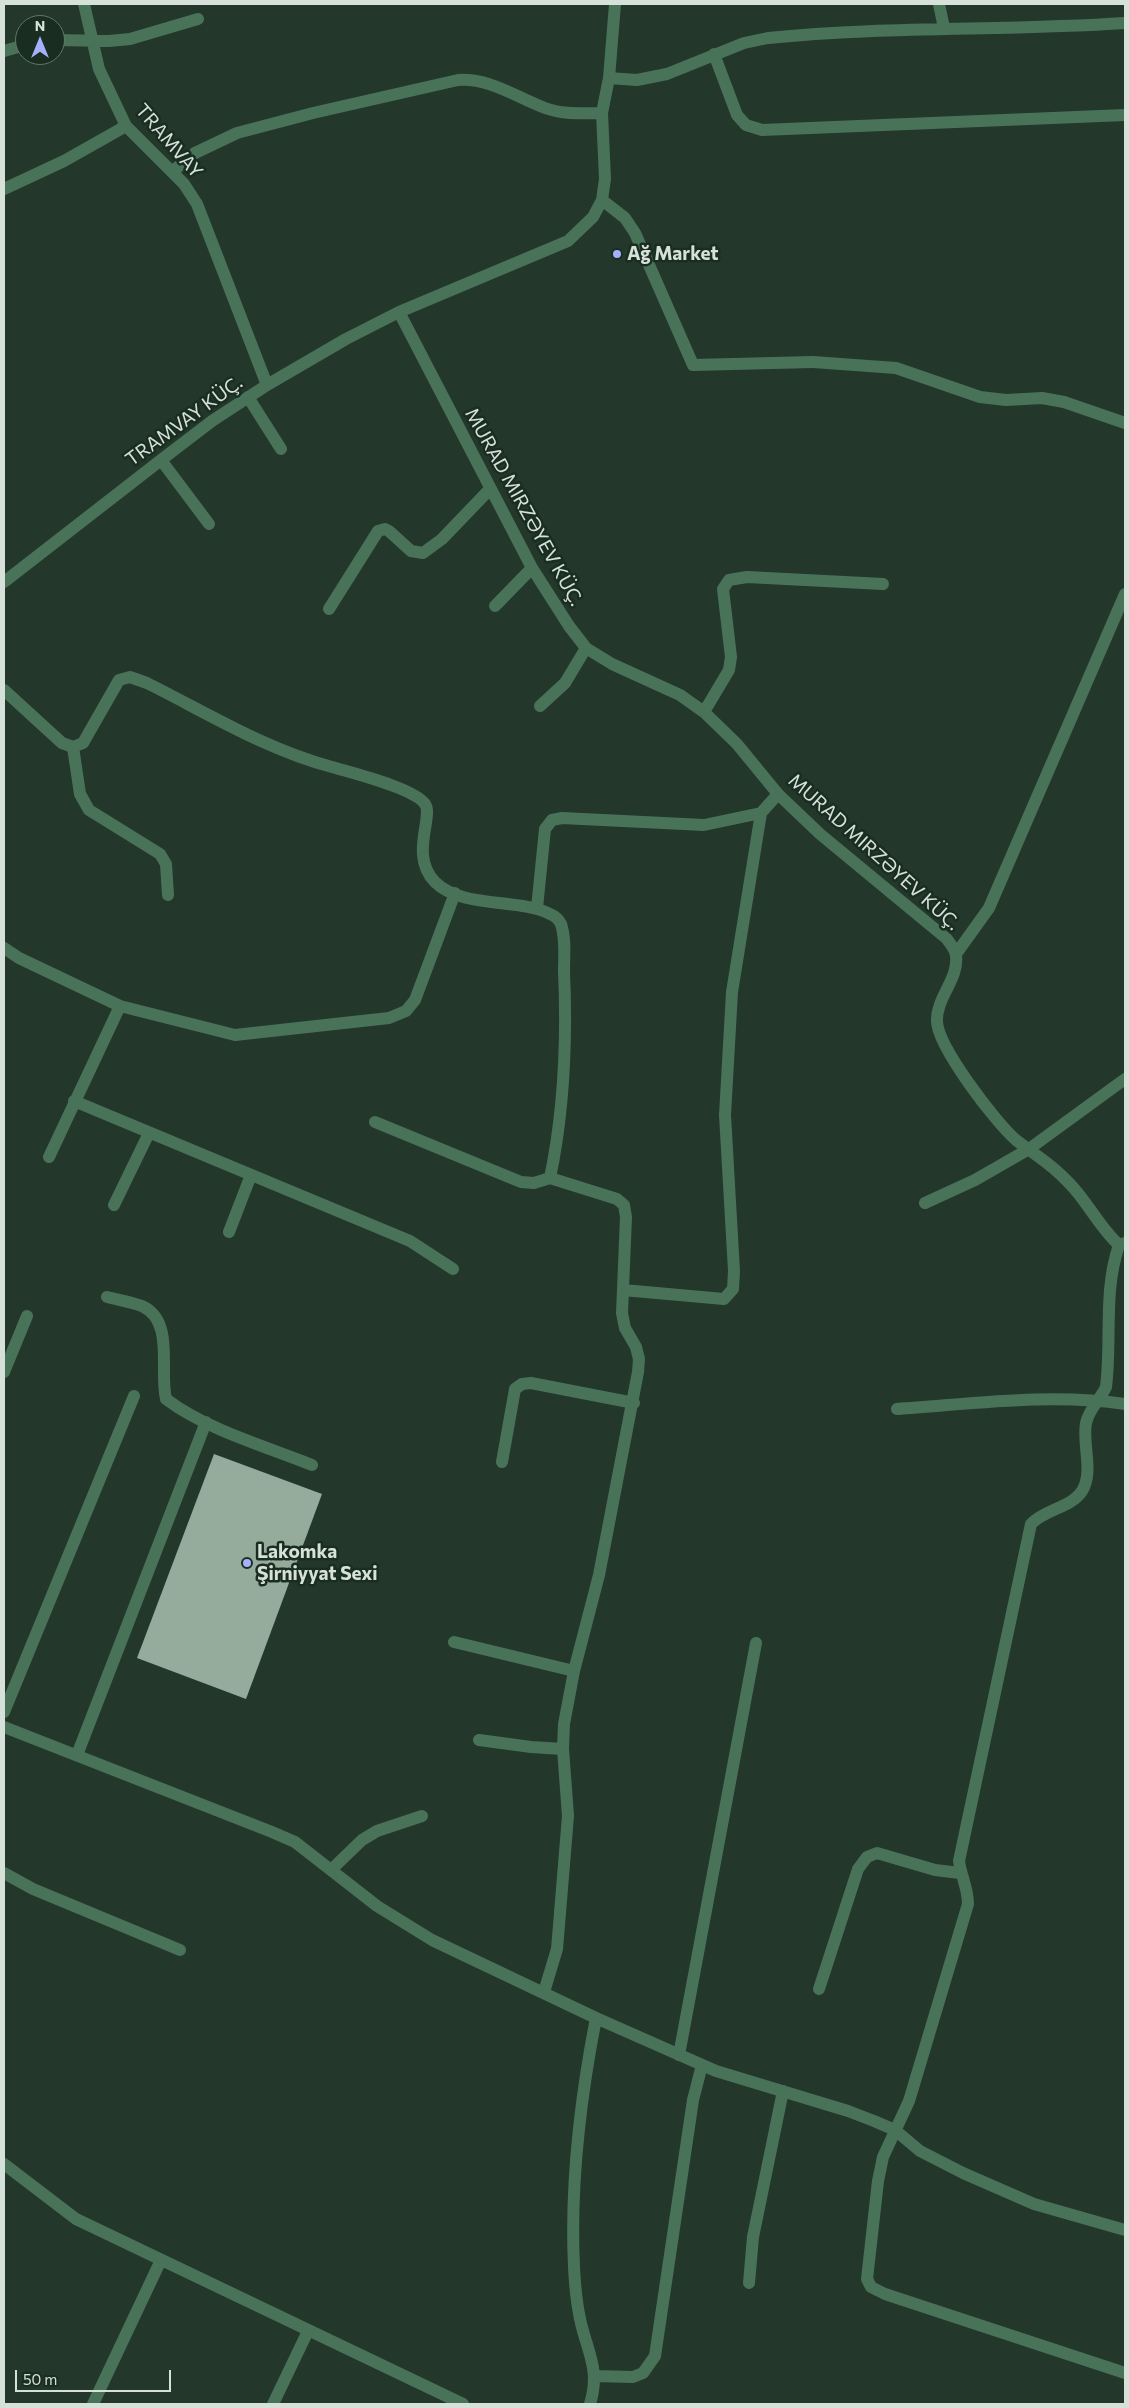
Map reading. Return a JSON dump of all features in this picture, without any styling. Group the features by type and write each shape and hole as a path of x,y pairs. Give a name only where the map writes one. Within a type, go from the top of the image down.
{"street":[{"name":"TRAMVAY","path":"84,4 99,69 126,126 146,148 173,171 197,204 267,385"},
{"path":"615,4 609,78 602,113 606,179 602,200 625,218 635,233 693,365 813,362 896,368 980,397 1006,400 1042,398 1057,400 1125,423"},
{"path":"939,4 944,28"},
{"path":"65,40 130,39 198,19"},
{"path":"609,78 637,80 666,74 744,43 768,38 944,28 1059,27 1125,22"},
{"path":"714,54 737,115 746,125 762,130 1125,115"},
{"path":"173,171 194,153 237,134 314,113 458,80 473,79 485,82 546,108 568,114 602,113"},
{"path":"4,189 64,161 126,126"},
{"name":"TRAMVAY KÜÇ.","path":"4,582 161,460 248,397 346,338 399,312 568,240 593,217 602,200"},
{"name":"MURAD MIRZƏYEV KÜÇ.","path":"399,312 532,568 569,626 586,648 612,664 680,695 704,712 737,744 778,794 820,834 947,939 956,954 955,970 943,997 937,1021 943,1045 964,1077 1007,1131 1042,1157 1070,1183 1106,1234 1122,1244"},
{"path":"248,397 281,450"},
{"path":"161,460 209,524"},
{"path":"329,609 378,531 385,529 411,551 423,553 442,539 490,489"},
{"path":"495,606 532,568"},
{"path":"704,712 729,670 731,657 723,589 729,580 747,577 883,584"},
{"path":"956,954 989,908 1125,594"},
{"path":"540,706 565,683 586,648"},
{"path":"4,690 62,743 73,747 83,742 119,680 130,677 147,683 284,751 365,776 418,797 426,805 428,812 422,848 426,868 435,882 455,893 487,903 537,908 556,918 560,922 563,932 564,1050 561,1099 550,1178"},
{"path":"73,747 80,794 90,810 160,854 166,864 168,895"},
{"path":"623,1290 724,1299 733,1289 734,1271 726,1115 732,1002 761,813 778,794"},
{"path":"537,908 546,829 552,820 562,818 704,825 761,813"},
{"path":"4,948 19,958 120,1006 235,1035 389,1018 406,1010 415,1000 455,893"},
{"path":"49,1156 120,1006"},
{"path":"925,1203 976,1180 1029,1148 1125,1079"},
{"path":"74,1101 410,1241 453,1269"},
{"path":"375,1122 521,1182 534,1183 550,1178 617,1199 624,1205 626,1217 622,1313 625,1328 636,1347 639,1358 634,1403 598,1575 574,1671 564,1724 563,1748 568,1826 557,1950 544,1992"},
{"path":"114,1205 149,1132"},
{"path":"229,1232 251,1175"},
{"path":"1122,1244 1110,1274 1106,1387 1100,1400 1089,1412 1085,1425 1086,1482 1081,1492 1071,1501 1039,1515 1031,1524 959,1861 960,1873 966,1885 968,1904 918,2076 909,2101 883,2157 878,2181 868,2279 871,2287 885,2294 1125,2373"},
{"path":"108,1297 142,1306 156,1316 163,1331 162,1383 166,1399 182,1411 206,1422 312,1464"},
{"path":"4,1372 27,1316"},
{"path":"502,1462 515,1389 522,1384 531,1383 634,1403"},
{"path":"4,1712 134,1396"},
{"path":"897,1409 1024,1400 1100,1400 1125,1404"},
{"path":"77,1755 206,1422"},
{"path":"454,1642 574,1671"},
{"path":"679,2055 756,1642"},
{"path":"4,1727 295,1842 377,1906 432,1940 596,2018 702,2065 848,2111 895,2130 920,2151 963,2173 1034,2204 1125,2230"},
{"path":"479,1740 531,1747 563,1748"},
{"path":"331,1870 362,1840 378,1831 422,1816"},
{"path":"819,1989 858,1869 868,1857 877,1853 935,1870 960,1873"},
{"path":"4,1873 33,1889 180,1950"},
{"path":"590,2404 595,2376 575,2289 572,2234 578,2134 584,2081 596,2018"},
{"path":"595,2376 633,2377 643,2373 655,2356 693,2100 702,2065"},
{"path":"749,2283 753,2237 783,2091"},
{"path":"4,2164 76,2219 463,2404"},
{"path":"93,2404 161,2260"},
{"path":"273,2404 308,2330"}],"building":[{"path":"214,1454 322,1494 246,1699 137,1658"}],"place":[{"name":"Ağ Market","path":"617,254"},
{"name":"Lakomka Şirniyyat Sexi","path":"247,1563"}]}
